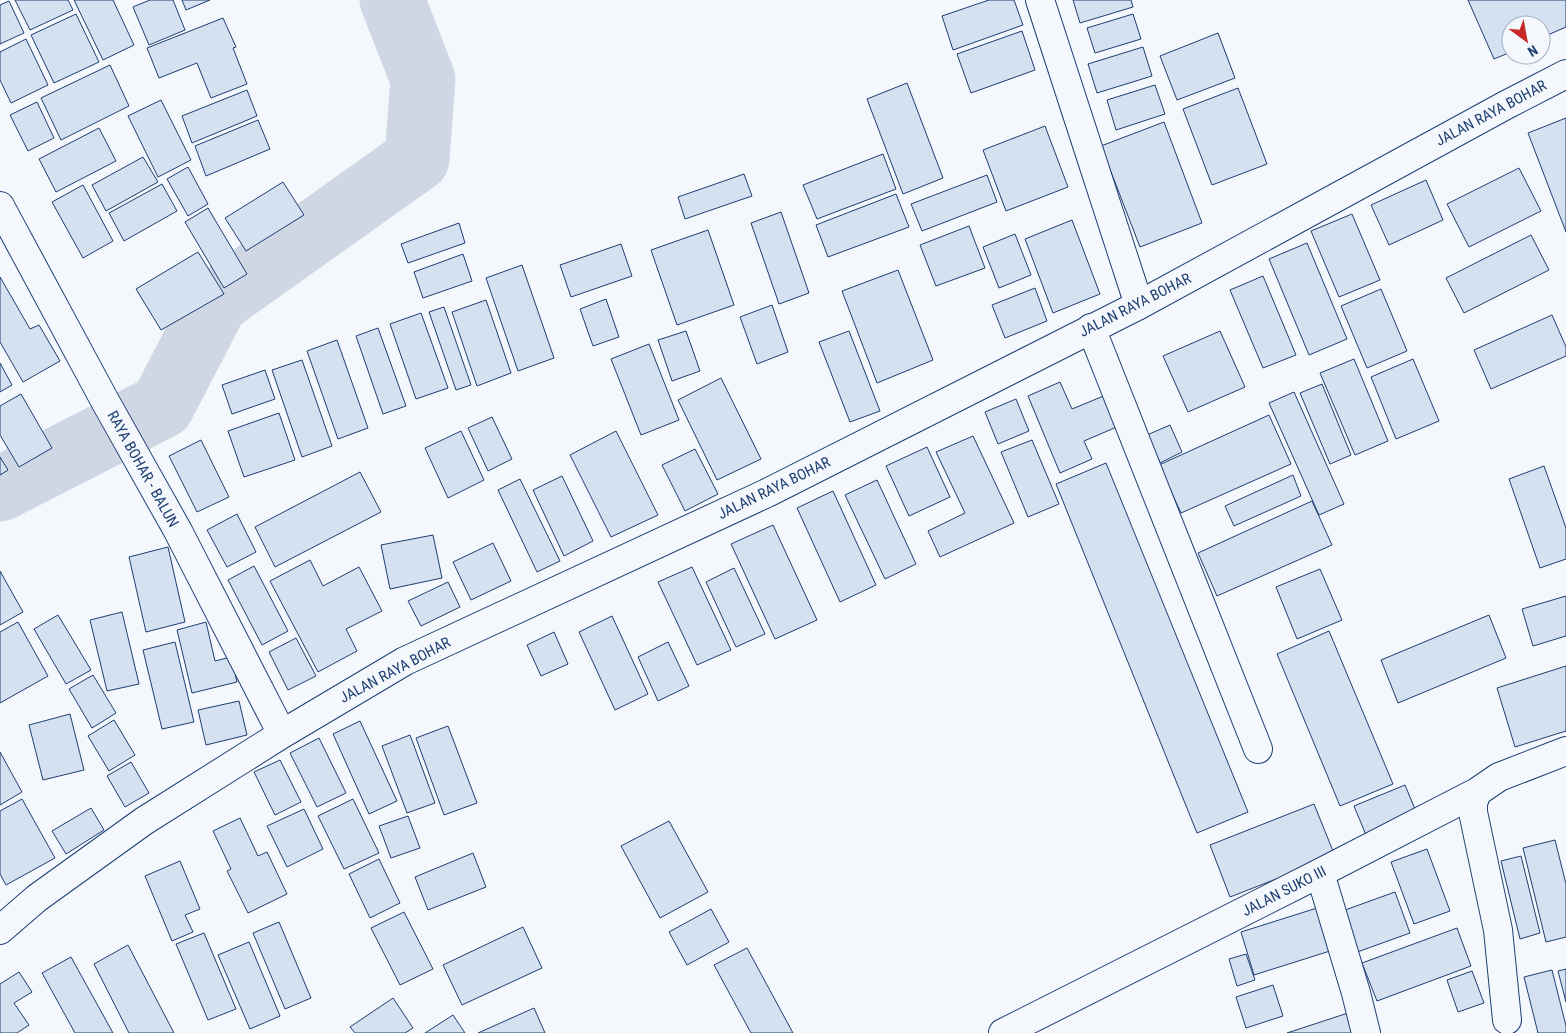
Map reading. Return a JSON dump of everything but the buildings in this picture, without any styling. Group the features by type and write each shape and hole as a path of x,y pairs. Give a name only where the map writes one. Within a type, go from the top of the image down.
{"street":[{"path":"1040,0 1139,305"},
{"name":"JALAN RAYA BOHAR","path":"0,930 37,898 144,821 282,734 405,661 766,493 1139,305 1506,104 1566,74"},
{"name":"RAYA BOHAR - BALUN","path":"0,206 105,401 178,531 282,734"},
{"path":"1091,328 1258,749"},
{"name":"JALAN SUKO III","path":"1003,1033 1477,792 1499,777 1566,751"},
{"path":"1477,792 1473,802 1473,812 1498,930 1506,1020"},
{"path":"1320,873 1366,1033"}],"waterway":[{"path":"0,489 162,406 216,302 417,159 423,79 392,0"}]}
